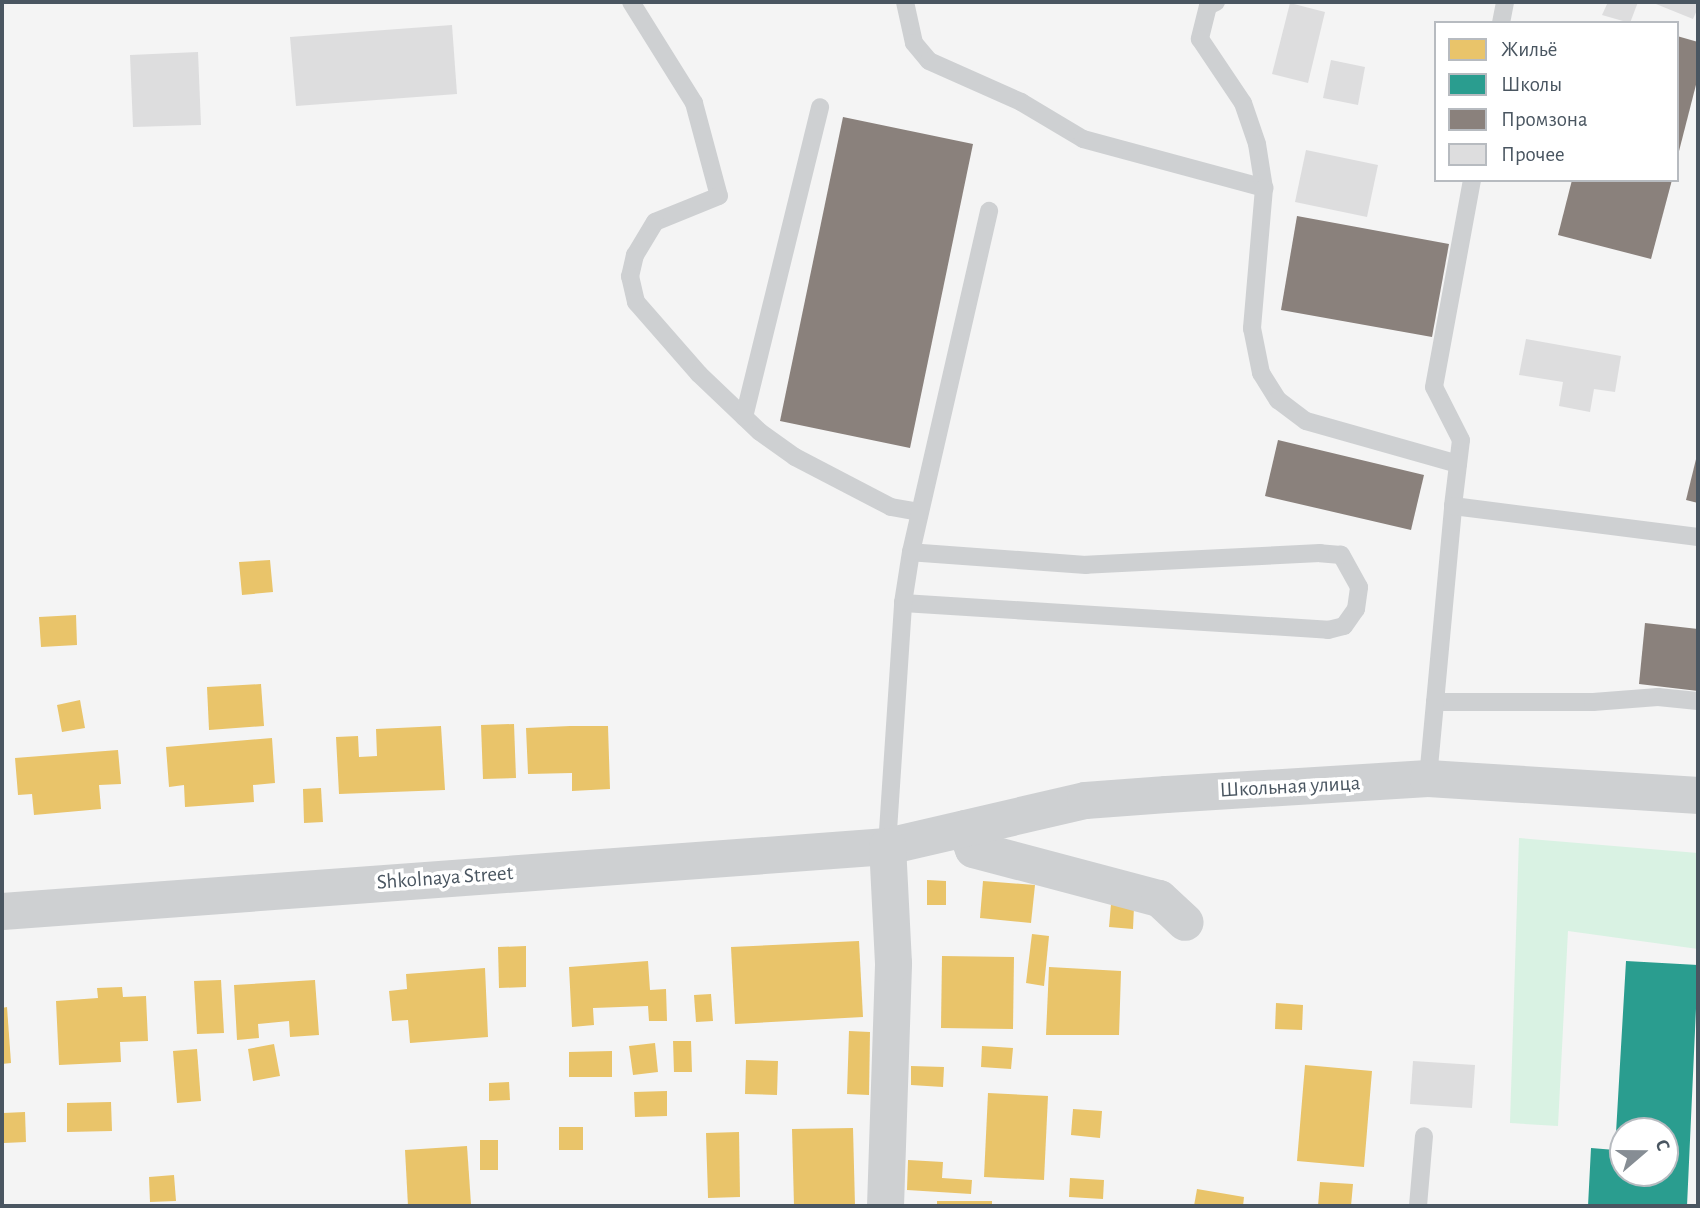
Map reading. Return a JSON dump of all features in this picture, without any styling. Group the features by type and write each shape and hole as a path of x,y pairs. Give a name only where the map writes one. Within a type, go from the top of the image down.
{"street":[{"name":"Школьная улица","path":"887,846 1086,800 1428,778 1698,795"},
{"path":"965,828 973,849 1159,898 1185,922"},
{"name":"Shkolnaya Street","path":"2,911 887,846"},
{"path":"884,1206 893,963 887,846"}],"lane":[{"path":"631,2 694,103 719,196 654,222 635,254 630,276 636,302 699,374 744,416 795,457 891,507 919,512"},
{"path":"905,2 915,43 929,61 1021,102 1083,139 1264,188"},
{"path":"1501,21 1505,2"},
{"path":"1210,3 1200,39 1243,103 1257,144 1264,188 1252,327 1261,373 1278,400 1306,421 1458,464"},
{"path":"744,416 820,107"},
{"path":"1428,778 1461,440 1434,387 1472,182"},
{"path":"887,846 903,603 911,552 989,211"},
{"path":"1453,506 1698,537"},
{"path":"903,603 1328,630 1344,626 1356,609 1359,587 1341,555 1320,553 1086,565 911,552"},
{"path":"1435,702 1593,702 1658,697 1698,701"},
{"path":"1418,1206 1424,1136"}],"green space":[{"path":"1519,838 1698,853 1698,949 1568,931 1558,1126 1510,1123"}],"building: Жильё":[{"path":"270,560 273,592 242,595 239,562"},
{"path":"76,615 77,645 41,647 39,617"},
{"path":"261,684 264,726 209,730 207,687"},
{"path":"80,700 85,728 62,732 57,705"},
{"path":"514,724 516,778 483,779 481,725"},
{"path":"441,726 445,790 339,794 336,737 358,736 359,757 377,756 376,729"},
{"path":"608,726 610,789 572,791 572,773 528,774 526,728"},
{"path":"272,738 275,783 253,785 254,802 185,807 184,785 169,787 166,747"},
{"path":"118,750 121,784 99,785 101,809 34,815 32,794 18,795 15,758"},
{"path":"321,788 323,822 304,823 303,789"},
{"path":"927,880 946,881 946,905 927,905"},
{"path":"983,881 1035,885 1031,923 980,918"},
{"path":"1111,904 1134,906 1133,929 1109,927"},
{"path":"1032,934 1049,936 1044,986 1026,983"},
{"path":"859,941 863,1017 735,1024 731,947"},
{"path":"526,946 526,987 499,988 498,947"},
{"path":"942,956 1014,957 1013,1029 941,1028"},
{"path":"648,961 650,990 666,989 667,1021 649,1021 648,1006 593,1008 594,1025 572,1027 569,967"},
{"path":"1049,967 1121,971 1119,1035 1046,1035"},
{"path":"485,968 488,1037 410,1043 408,1020 392,1021 389,991 407,989 406,974"},
{"path":"221,980 224,1033 197,1034 194,981"},
{"path":"315,980 319,1035 290,1037 289,1021 258,1024 259,1038 237,1040 234,985"},
{"path":"122,987 123,997 146,996 148,1041 120,1042 121,1062 59,1065 56,1001 98,998 97,988"},
{"path":"711,994 713,1021 696,1022 694,995"},
{"path":"1276,1003 1303,1005 1302,1030 1275,1029"},
{"path":"7,1007 11,1063 2,1064 2,1008"},
{"path":"849,1031 870,1032 869,1095 847,1094"},
{"path":"673,1041 691,1041 692,1072 674,1072"},
{"path":"655,1043 658,1072 633,1075 629,1046"},
{"path":"274,1044 280,1076 253,1081 248,1049"},
{"path":"982,1046 1013,1048 1011,1069 981,1067"},
{"path":"197,1049 201,1101 177,1103 173,1051"},
{"path":"612,1051 612,1077 569,1077 569,1052"},
{"path":"746,1060 778,1061 777,1095 745,1094"},
{"path":"1305,1065 1372,1071 1364,1167 1297,1161"},
{"path":"911,1066 944,1067 943,1087 911,1085"},
{"path":"509,1082 510,1100 489,1101 489,1083"},
{"path":"667,1091 667,1116 635,1117 634,1092"},
{"path":"988,1093 1048,1096 1044,1180 984,1177"},
{"path":"111,1102 112,1131 67,1132 67,1103"},
{"path":"1073,1109 1102,1111 1100,1138 1071,1135"},
{"path":"25,1112 26,1142 4,1143 3,1113"},
{"path":"559,1127 583,1127 583,1150 559,1150"},
{"path":"853,1128 855,1206 794,1206 792,1129"},
{"path":"739,1132 740,1197 708,1198 706,1133"},
{"path":"480,1140 498,1140 498,1170 480,1170"},
{"path":"467,1146 471,1204 408,1206 405,1150"},
{"path":"908,1160 943,1162 942,1178 972,1180 971,1194 907,1190"},
{"path":"174,1175 176,1201 150,1202 149,1177"},
{"path":"1070,1178 1104,1180 1103,1199 1069,1197"},
{"path":"1320,1182 1353,1184 1351,1206 1318,1206"},
{"path":"1197,1189 1244,1197 1243,1206 1194,1206"},
{"path":"937,1201 992,1201 992,1206 937,1206"}],"building: Школы":[{"path":"1626,961 1698,965 1687,1206 1588,1206 1591,1148 1609,1150 1609,1187 1679,1187 1679,1117 1617,1117"}],"building: Промзона":[{"path":"1679,37 1698,42 1698,77 1679,151"},
{"path":"843,117 973,144 910,448 780,421"},
{"path":"1571,182 1671,182 1651,259 1558,235"},
{"path":"1297,216 1449,244 1432,337 1281,310"},
{"path":"1278,440 1424,475 1411,530 1265,496"},
{"path":"1698,451 1698,503 1686,500"},
{"path":"1645,623 1698,629 1698,691 1639,684"}],"building: Прочее":[{"path":"1608,2 1638,2 1631,21 1602,15"},
{"path":"1651,2 1698,2 1698,8 1693,19"},
{"path":"1290,3 1325,12 1308,83 1272,74"},
{"path":"452,25 457,94 296,106 290,37"},
{"path":"198,52 201,125 133,127 130,55"},
{"path":"1331,60 1365,67 1358,105 1323,98"},
{"path":"1306,150 1378,165 1367,217 1295,202"},
{"path":"1526,339 1621,356 1615,392 1594,389 1590,412 1559,406 1563,382 1519,375"},
{"path":"1413,1061 1475,1065 1472,1108 1410,1104"}]}
